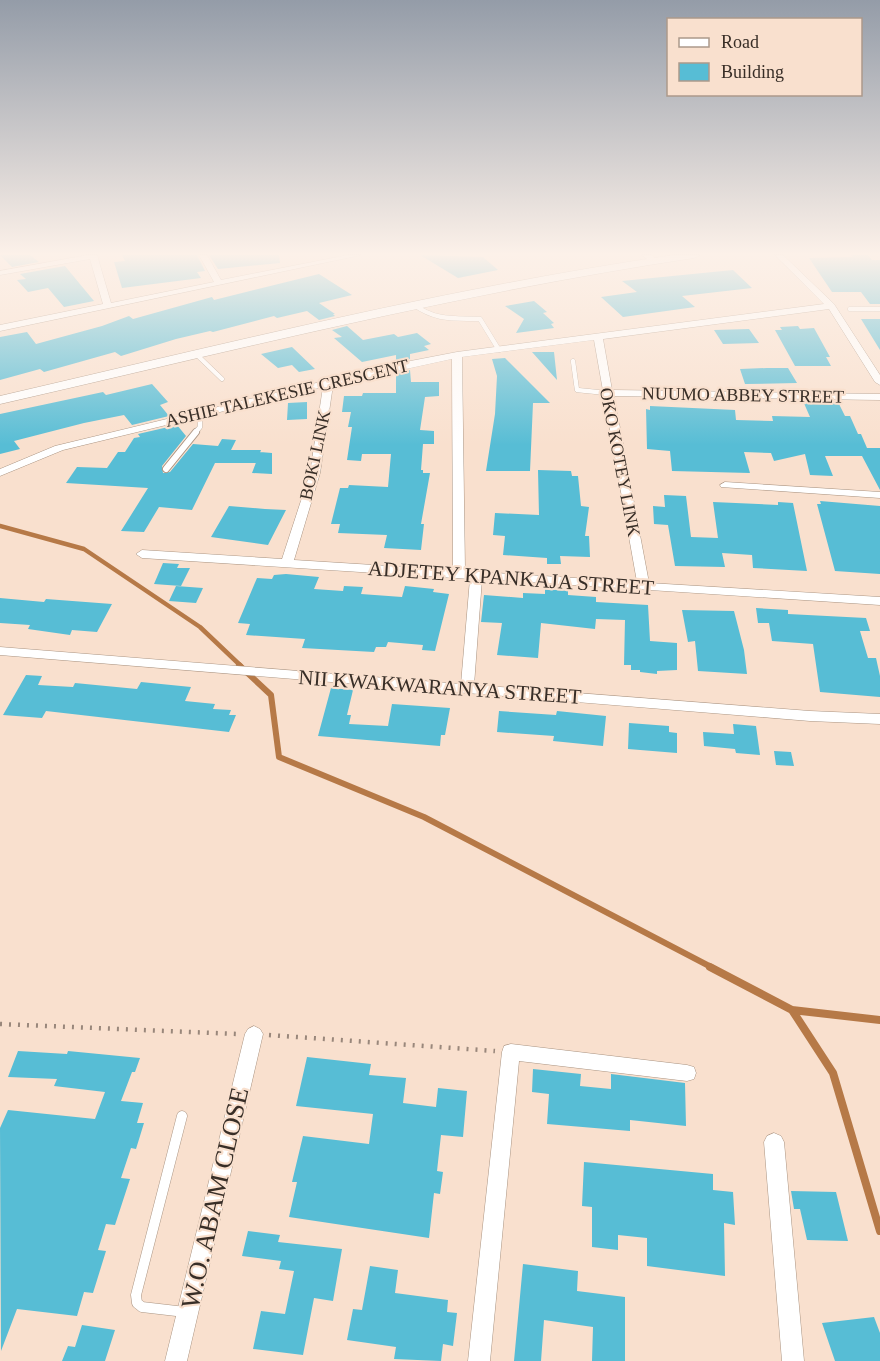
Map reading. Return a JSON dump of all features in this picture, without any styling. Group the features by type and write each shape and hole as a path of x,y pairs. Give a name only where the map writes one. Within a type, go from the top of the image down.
{"main road":[{"path":"0,400 355,319"}],"street":[{"path":"0,328 47,319"},
{"name":"ASHIE TALEKESIE CRESCENT","path":"0,473 59,448 329,382 457,356 740,319"},
{"path":"839,319 880,382"},
{"name":"OKO KOTEY LINK","path":"598,338 644,587"},
{"path":"457,356 459,575"},
{"name":"BOKI LINK","path":"287,562 315,473 329,382"},
{"name":"NUUMO ABBEY STREET","path":"607,393 880,396"},
{"path":"725,485 880,495"},
{"name":"ADJETEY KPANKAJA STREET","path":"142,554 880,601"},
{"path":"467,689 476,577"},
{"name":"NII KWAKWARANYA STREET","path":"0,651 810,716 880,719"},
{"name":"W.O. ABAM CLOSE","path":"176,1361 254,1034"},
{"path":"480,1361 512,1052 687,1072"},
{"path":"774,1142 793,1361"}],"lane":[{"path":"470,319 480,319 499,350"},
{"path":"197,355 222,379"},
{"path":"573,361 577,390 607,393"},
{"path":"166,469 200,426 200,413"},
{"path":"182,1116 136,1295 137,1303 142,1307 188,1312"}],"path":[{"path":"0,1024 254,1034 512,1052"}],"building":[{"path":"122,319 264,319 176,339 121,356 115,352 44,372 40,369 0,380 0,337 27,332 36,344"},
{"path":"524,319 549,319 554,323 551,324 554,328 516,333"},
{"path":"861,319 880,319 880,350"},
{"path":"347,326 363,340 394,334 398,337 417,333 431,344 424,346 429,350 410,354 410,359 396,362 396,355 362,362 334,338 342,337 332,330"},
{"path":"798,326 800,329 814,328 830,357 826,357 831,366 795,366 775,330 782,330 780,327"},
{"path":"749,329 759,343 723,344 714,330"},
{"path":"292,347 315,369 299,372 292,365 278,368 261,354"},
{"path":"532,352 554,352 557,380"},
{"path":"505,358 550,403 533,403 530,471 486,471 495,414 497,376 492,359"},
{"path":"788,368 797,383 745,384 740,369"},
{"path":"410,370 411,382 439,382 439,396 425,397 420,430 434,431 434,444 423,444 421,470 423,473 430,473 421,524 424,524 421,550 384,548 387,535 338,533 340,524 331,524 340,488 348,488 349,485 388,487 391,454 362,454 361,461 347,460 352,427 348,427 351,412 342,412 344,396 362,396 363,393 396,393 396,374"},
{"path":"152,384 168,402 160,405 169,416 132,425 124,415 84,423 14,441 20,449 0,454 0,414 103,392 106,395"},
{"path":"803,401 838,402 845,416 850,416 867,448 880,448 880,490 862,456 825,456 833,476 810,475 805,454 774,461 771,453 744,452 750,473 672,471 670,451 647,449 646,409 650,410 650,406 735,410 736,420 773,421 772,416 810,417"},
{"path":"307,402 307,419 287,420 288,403"},
{"path":"177,425 186,436 162,466 163,473 170,472 193,444 218,446 222,439 236,440 231,450 261,450 256,463 215,463 192,510 159,507 144,532 121,531 148,488 66,483 77,467 107,468 118,452 125,452 134,438 140,437 138,434"},
{"path":"260,452 272,453 272,474 252,473"},
{"path":"538,470 571,471 572,476 578,476 581,506 589,507 585,536 589,536 590,557 560,556 561,564 547,564 547,558 503,555 505,536 493,535 495,513 539,515"},
{"path":"664,495 686,496 691,537 718,538 713,502 778,505 778,502 793,503 807,571 753,568 752,555 722,553 725,567 675,566 668,525 654,524 653,506 665,507"},
{"path":"820,501 880,506 880,574 835,571 817,504 821,504"},
{"path":"229,506 286,510 268,545 211,537"},
{"path":"163,563 179,564 177,568 190,568 181,586 154,584"},
{"path":"274,575 319,577 314,589 343,591 344,586 363,587 361,594 402,597 405,586 434,589 433,592 449,594 435,651 422,650 423,645 388,642 386,647 376,647 374,652 302,648 305,639 246,635 250,624 238,623 257,578 272,579"},
{"path":"176,586 203,588 196,603 169,601"},
{"path":"545,589 568,591 568,595 596,597 596,602 648,605 650,641 677,643 677,670 657,671 657,674 631,670 631,665 624,665 625,620 596,619 595,629 541,623 538,658 497,655 502,623 481,622 484,595 523,598 523,593 545,594"},
{"path":"0,598 112,604 97,632 72,630 70,635 28,629 30,625 0,623"},
{"path":"756,608 788,610 788,614 866,618 870,631 860,631 868,658 876,658 880,676 880,697 820,692 813,644 772,641 769,623 758,623"},
{"path":"682,610 734,611 744,650 747,674 698,671 695,641 688,642"},
{"path":"26,675 42,676 38,685 73,687 75,683 137,689 141,682 191,687 185,701 215,704 213,709 231,710 229,715 236,715 229,732 46,711 42,718 3,715"},
{"path":"331,688 353,690 347,715 351,715 349,724 388,726 392,704 450,708 445,735 441,735 440,746 318,736"},
{"path":"499,711 556,715 557,711 606,716 603,746 553,741 554,736 497,732"},
{"path":"629,723 669,726 669,732 677,733 677,753 628,749"},
{"path":"733,724 756,726 760,755 736,753 735,749 704,746 703,732 734,734"},
{"path":"774,751 791,752 794,766 776,765"},
{"path":"18,1051 67,1054 68,1051 140,1058 121,1101 143,1103 137,1123 144,1123 136,1149 131,1148 121,1178 130,1179 115,1225 106,1224 98,1250 106,1251 93,1293 84,1292 77,1316 17,1309 1,1351 0,1128 8,1110 95,1119 105,1092 54,1086 57,1079 8,1077"},
{"path":"307,1057 371,1064 369,1075 406,1078 403,1103 436,1107 438,1088 467,1091 463,1137 441,1135 437,1171 443,1172 440,1194 434,1193 429,1238 289,1217 297,1182 292,1182 303,1136 369,1144 373,1114 296,1106"},
{"path":"533,1069 581,1074 580,1086 611,1089 611,1074 685,1083 686,1126 630,1120 630,1131 547,1124 549,1094 532,1092"},
{"path":"584,1162 713,1174 713,1190 733,1192 735,1225 724,1223 725,1276 647,1266 647,1238 618,1235 618,1250 592,1247 592,1207 582,1206"},
{"path":"791,1191 836,1192 848,1241 807,1240 800,1209 794,1209"},
{"path":"248,1231 280,1235 278,1242 342,1249 333,1301 314,1298 303,1355 253,1349 261,1311 285,1314 294,1271 279,1269 281,1261 242,1256"},
{"path":"523,1264 578,1271 577,1291 625,1297 625,1361 592,1361 593,1327 544,1320 541,1361 514,1361"},
{"path":"370,1266 398,1270 395,1293 448,1300 447,1312 457,1313 453,1346 443,1344 441,1361 394,1359 396,1347 347,1340 353,1309 362,1310"},
{"path":"874,1317 880,1333 880,1361 835,1361 822,1323"},
{"path":"82,1325 115,1330 105,1361 62,1361 68,1346 75,1347"}],"waterway":[{"path":"0,526 84,549 200,627 241,666"},
{"path":"239,665 271,695 279,757 424,817 713,968"},
{"path":"710,967 792,1010"},
{"path":"792,1010 880,1020"},
{"path":"792,1010 833,1073 880,1231"}]}
